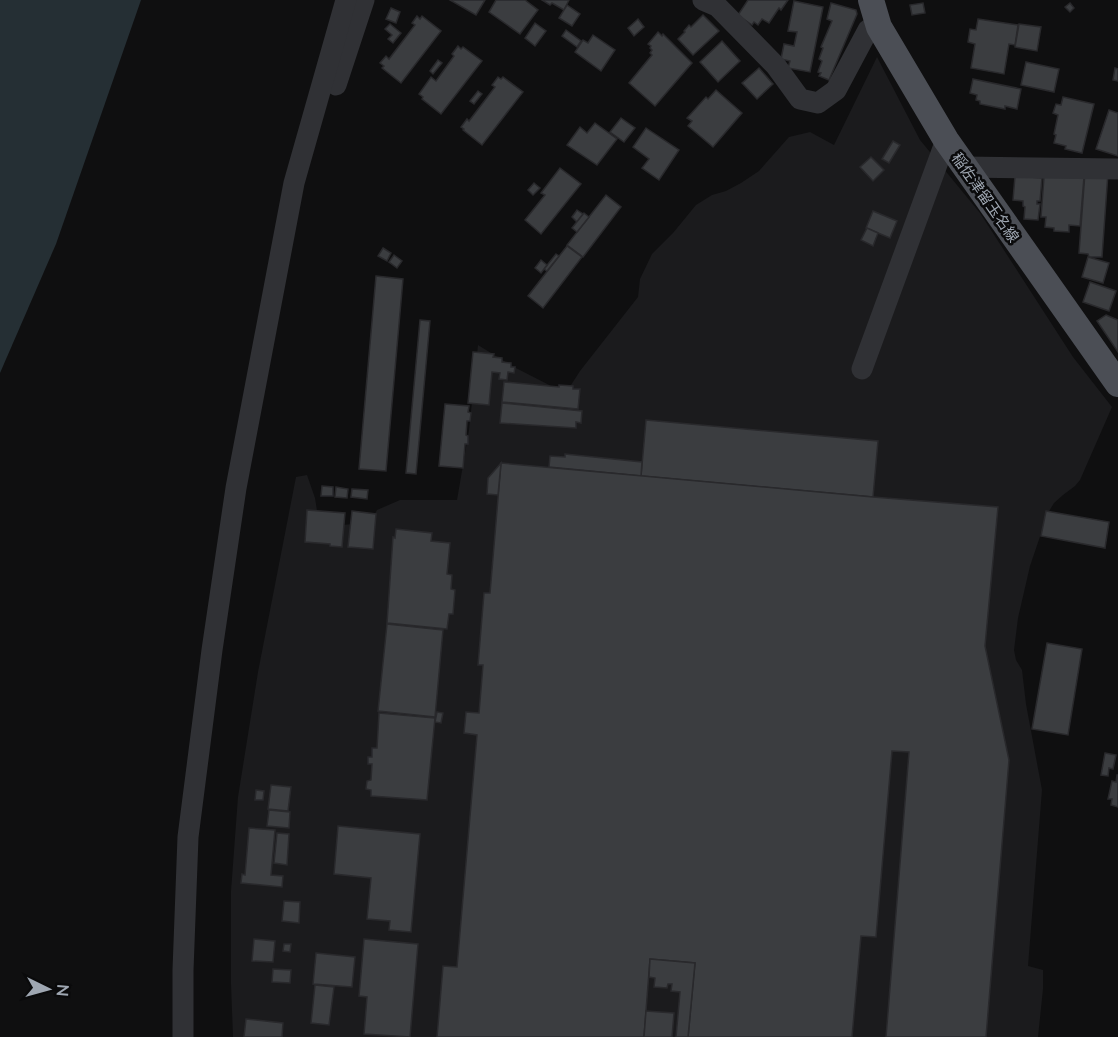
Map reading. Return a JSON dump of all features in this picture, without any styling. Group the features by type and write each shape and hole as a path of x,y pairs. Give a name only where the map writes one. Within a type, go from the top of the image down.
{"main road":[{"name":"稲佐津留玉名線","path":"871,0 879,27 946,140 1118,384"}],"street":[{"path":"183,1037 188,837 215,627 236,488 294,183 346,0"},
{"path":"314,110 334,90 364,0"},
{"path":"703,0 717,6 776,66 800,99 818,103 836,90 868,30 879,27"},
{"path":"862,369 946,140"},
{"path":"964,166 1118,169"}],"shaded area":[{"path":"0,0 141,0 56,244 0,373"},
{"path":"877,57 920,140 980,213 1073,357 1112,407 1080,480 1054,503 1048,513 1030,566 1018,618 1014,650 1016,660 1022,670 1042,790 1028,966 1043,970 1038,1037 233,1037 231,891 238,797 258,672 296,477 307,475 315,498 318,517 326,526 370,523 377,510 400,500 457,500 469,430 478,345 512,366 557,389 571,385 638,297 640,279 652,254 696,205 712,195 741,183 759,171 789,137 810,132 834,145"}],"building":[{"path":"450,0 485,0 476,15"},
{"path":"496,0 525,0 538,10 520,34 489,12"},
{"path":"542,0 569,0 564,10"},
{"path":"748,0 788,0 781,10 779,8 769,23 762,19 758,25 754,22 752,25 738,15"},
{"path":"794,1 823,7 810,72 788,68 790,61 781,59 784,44 794,46 797,32 788,31"},
{"path":"831,3 856,10 857,14 829,80 819,76 821,73 818,72 822,61 819,59 823,48 821,47 832,21 827,19"},
{"path":"923,3 925,13 912,15 910,5"},
{"path":"1070,3 1074,8 1070,12 1065,7"},
{"path":"567,5 580,14 572,26 559,18"},
{"path":"391,8 400,12 396,23 386,19"},
{"path":"703,15 719,31 693,55 678,39 689,25 691,27"},
{"path":"417,16 420,19 422,16 441,31 401,83 382,68 384,66 380,63 386,56 389,59 415,25 412,23"},
{"path":"638,19 644,27 634,36 628,28"},
{"path":"978,19 1018,25 1015,45 1009,44 1004,74 971,68 975,44 968,42 970,29 976,30"},
{"path":"535,23 546,31 535,46 525,38"},
{"path":"390,24 401,33 393,43 388,39 392,35 385,29"},
{"path":"1019,24 1041,27 1037,51 1015,47"},
{"path":"566,30 581,41 577,47 562,36"},
{"path":"658,32 662,36 663,34 692,63 655,106 629,83 652,55 651,46 648,44"},
{"path":"593,35 615,50 601,71 575,52 583,40 588,43"},
{"path":"722,41 740,61 718,82 700,62"},
{"path":"458,46 461,49 463,47 482,61 441,114 419,94 431,77 436,81 454,56 452,54"},
{"path":"438,60 442,63 433,74 430,71"},
{"path":"1026,62 1059,69 1054,92 1021,85"},
{"path":"759,68 773,84 757,99 742,83"},
{"path":"1115,68 1118,69 1118,81 1113,80"},
{"path":"498,77 501,79 503,77 523,92 482,145 461,127 467,119 469,121 495,87 492,85"},
{"path":"973,79 1021,89 1017,109 980,104 980,101 976,100 977,95 970,93"},
{"path":"716,90 742,113 713,147 688,126 692,121 687,118 706,97 708,99"},
{"path":"478,91 482,94 474,104 470,101"},
{"path":"1063,97 1094,104 1082,153 1065,149 1066,146 1054,143 1058,115 1053,113 1056,104 1061,105"},
{"path":"1109,110 1118,113 1118,156 1096,149"},
{"path":"621,118 635,128 624,142 610,132"},
{"path":"595,123 617,139 597,165 567,145 580,127 587,133"},
{"path":"646,128 679,150 659,180 642,168 649,159 633,147"},
{"path":"893,141 900,145 889,163 882,159"},
{"path":"871,157 884,170 873,181 860,167"},
{"path":"560,168 581,184 541,234 525,220 545,195 541,193"},
{"path":"1085,172 1108,173 1102,257 1089,257 1088,254 1079,253"},
{"path":"1015,176 1042,178 1040,201 1037,201 1037,204 1040,204 1038,220 1024,219 1023,201 1013,200"},
{"path":"1044,177 1084,177 1080,226 1069,225 1069,232 1054,231 1054,228 1045,227 1046,217 1041,217"},
{"path":"534,183 540,188 533,195 528,190"},
{"path":"606,195 621,207 583,257 567,245"},
{"path":"577,210 583,214 577,222 572,217"},
{"path":"873,211 897,221 890,238 866,228"},
{"path":"584,213 589,217 577,232 572,228"},
{"path":"867,228 878,233 873,246 861,240"},
{"path":"567,246 582,257 543,308 528,296"},
{"path":"383,248 391,253 387,261 378,256"},
{"path":"556,254 559,256 547,271 544,269"},
{"path":"394,255 402,261 397,268 389,262"},
{"path":"1088,257 1109,263 1103,283 1082,277"},
{"path":"541,260 547,265 541,273 535,268"},
{"path":"376,276 403,279 386,471 359,469"},
{"path":"1090,282 1116,291 1109,311 1083,302"},
{"path":"1106,315 1118,320 1118,352 1097,321"},
{"path":"420,320 430,321 416,474 406,473"},
{"path":"473,352 494,354 493,357 502,358 502,362 511,363 511,367 515,367 514,373 508,372 507,380 499,379 500,373 492,372 489,405 468,403"},
{"path":"504,382 559,387 559,385 573,386 573,389 580,389 578,409 502,402"},
{"path":"502,403 582,411 581,423 576,422 576,428 500,423"},
{"path":"445,404 469,406 468,412 471,413 470,421 467,421 468,444 465,444 463,468 439,466"},
{"path":"646,420 878,441 873,497 641,476"},
{"path":"565,454 642,462 641,476 549,467 550,456 565,457"},
{"path":"501,463 998,507 985,646 1009,760 986,1037 886,1037 909,752 892,751 876,937 861,936 852,1037 688,1037 695,963 650,959 644,1037 437,1037 443,966 457,967 477,735 464,733 466,712 479,713 483,665 478,665 484,593 490,593"},
{"path":"501,463 498,495 487,494 488,478"},
{"path":"322,486 333,487 333,496 321,496"},
{"path":"336,487 348,489 347,498 335,497"},
{"path":"352,489 368,490 367,499 351,497"},
{"path":"307,510 345,513 342,547 305,542"},
{"path":"352,511 376,514 373,549 348,547"},
{"path":"1046,511 1109,522 1105,548 1041,536"},
{"path":"396,529 432,533 431,541 450,543 447,574 452,575 451,589 455,590 453,614 449,614 447,629 387,623 393,537 395,538"},
{"path":"387,624 443,630 435,717 378,711"},
{"path":"1047,643 1082,649 1068,735 1032,729"},
{"path":"437,712 443,713 441,723 435,722"},
{"path":"379,713 435,718 427,800 371,796 371,790 366,789 367,781 371,780 372,764 368,764 368,757 372,757 372,748 377,748"},
{"path":"1105,753 1116,755 1113,769 1109,768 1108,776 1101,775"},
{"path":"1117,775 1118,807 1111,805 1112,799 1108,799 1112,781 1116,782"},
{"path":"271,785 291,787 288,811 268,809"},
{"path":"256,790 264,791 263,800 255,800"},
{"path":"269,810 290,812 289,828 267,826"},
{"path":"338,826 420,834 411,932 389,930 390,921 367,919 371,878 334,874"},
{"path":"249,828 275,830 271,875 283,876 282,887 241,883 242,874 245,875"},
{"path":"277,833 289,834 287,865 274,863"},
{"path":"284,901 300,902 299,923 282,921"},
{"path":"254,939 275,941 273,962 252,961"},
{"path":"364,939 418,944 410,1037 364,1034 367,997 359,996"},
{"path":"284,944 291,944 290,952 283,951"},
{"path":"316,953 355,957 352,987 313,984"},
{"path":"650,959 695,963 688,1037 676,1037 680,992 671,991 672,984 668,984 667,988 654,987 655,978 649,977"},
{"path":"273,969 291,970 290,983 272,982"},
{"path":"315,985 334,987 329,1025 311,1023"},
{"path":"646,1011 674,1013 672,1037 644,1037"},
{"path":"246,1019 283,1023 282,1037 244,1037"}]}
